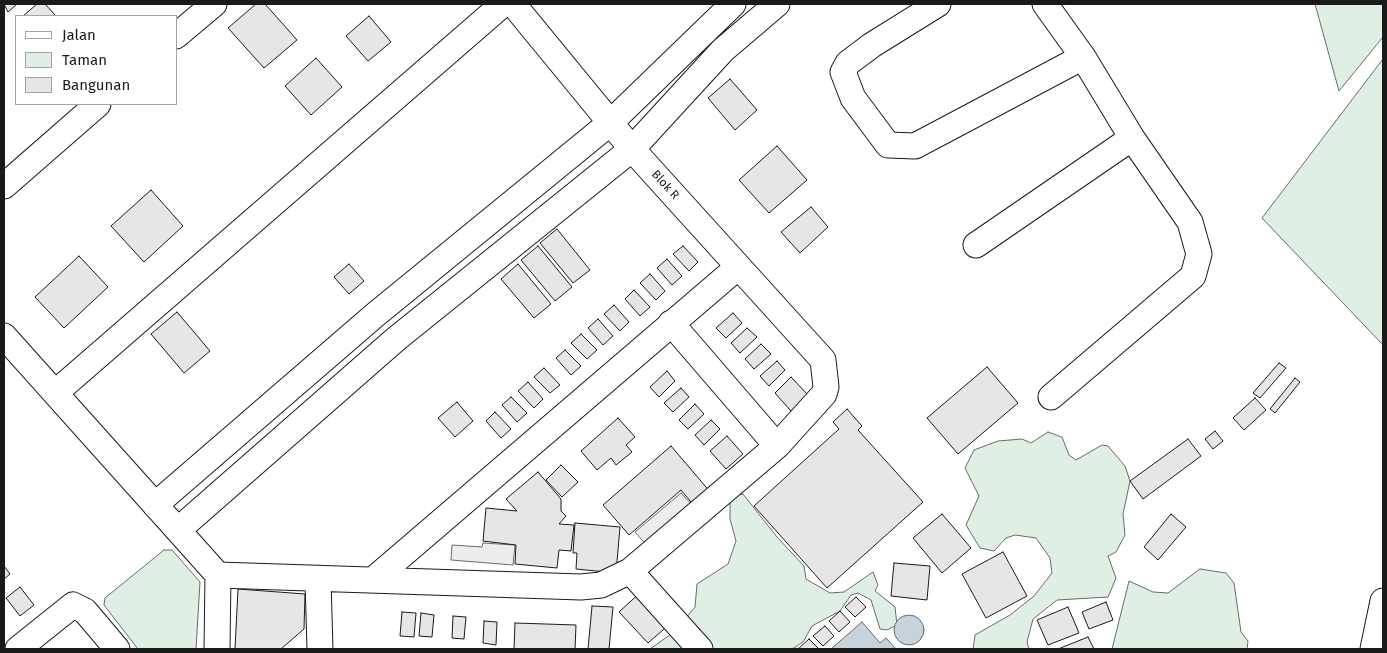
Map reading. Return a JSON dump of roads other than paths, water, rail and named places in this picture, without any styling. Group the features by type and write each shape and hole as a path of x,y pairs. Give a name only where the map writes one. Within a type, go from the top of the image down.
{"street":[{"path":"178,34 214,4"},
{"path":"55,393 503,4"},
{"name":"Blok R","path":"513,4 632,149 823,360 826,387 821,400 777,446"},
{"path":"155,505 375,315 610,123 733,4"},
{"path":"938,4 872,45 848,63 843,72 853,98 888,144 915,146 1083,58"},
{"path":"1045,4 1083,58 1132,138 1190,222 1199,254 1193,276 1051,397"},
{"path":"178,530 396,339 632,149 723,50 771,6"},
{"path":"4,186 97,105"},
{"path":"976,245 1132,138"},
{"path":"374,579 538,440 671,322 738,267"},
{"path":"375,315 396,339"},
{"path":"218,574 318,580 374,579 581,587 601,585 630,571 777,446 671,322"},
{"path":"4,336 218,574 217,649"},
{"path":"630,571 700,649"},
{"path":"318,580 320,649"},
{"path":"1373,649 1383,601"},
{"path":"18,649 73,605 85,611 117,649"}]}
